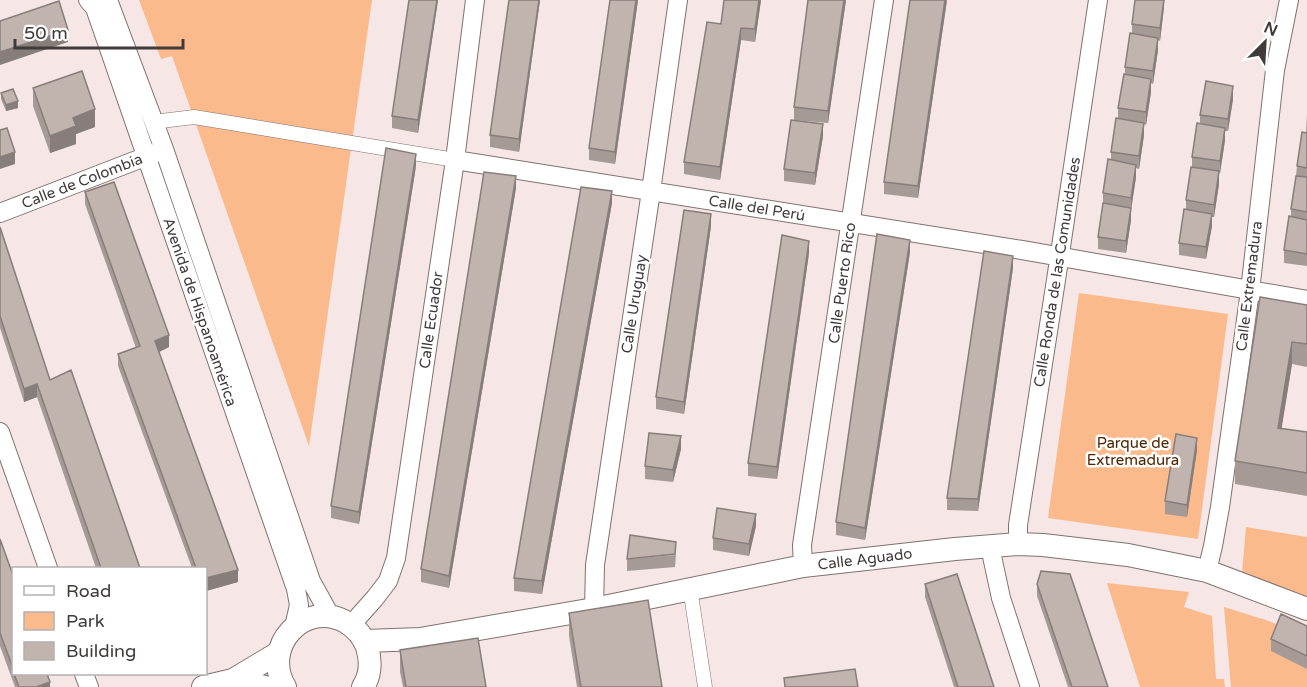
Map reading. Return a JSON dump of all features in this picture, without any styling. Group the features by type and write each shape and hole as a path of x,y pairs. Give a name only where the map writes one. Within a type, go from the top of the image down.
{"street":[{"name":"Avenida de Hispanoamérica","path":"88,0 94,8 296,589 299,604 294,627"},
{"name":"Avenida de Hispanoamérica","path":"108,0 164,149 311,581 349,628"},
{"name":"Calle Ecuador","path":"349,628 388,580 396,558 476,0"},
{"name":"Calle Uruguay","path":"594,609 594,565 678,0"},
{"name":"Calle Puerto Rico","path":"803,566 802,545 884,0"},
{"name":"Calle Ronda de las Comunidades","path":"1018,544 1018,525 1098,0"},
{"name":"Calle Extremadura","path":"1207,571 1218,516 1250,291 1275,69 1289,0"},
{"path":"153,122 194,117 455,159"},
{"name":"Calle de Colombia","path":"0,213 164,149"},
{"name":"Calle del Perú","path":"455,159 1060,257 1307,300"},
{"path":"0,432 48,567"},
{"name":"Calle Aguado","path":"294,627 318,616 349,628 420,639 594,609 803,566 1018,544 1128,555 1207,571 1307,609"},
{"path":"990,546 1001,598 1030,687"},
{"path":"690,588 705,687"},
{"path":"285,687 278,667 278,653 284,639 294,627"},
{"path":"349,628 370,656 366,679"},
{"name":"Calle Aguado","path":"366,679 389,656 420,639"},
{"path":"203,687 233,680 278,653"},
{"path":"233,680 265,687"}],"green space":[{"path":"139,0 372,0 309,446 172,56 161,59"},
{"name":"Parque de Extremadura","path":"1079,293 1228,314 1198,539 1048,518"},
{"path":"1246,527 1307,537 1307,600 1242,573"},
{"path":"1107,583 1189,592 1184,607 1212,616 1216,679 1224,679 1225,687 1140,687"},
{"path":"1224,607 1269,621 1307,638 1307,687 1231,687"}],"building":[{"path":"409,0 437,0 418,120 392,116"},
{"path":"509,0 539,0 519,139 490,135"},
{"path":"610,0 636,0 615,152 589,148"},
{"path":"724,0 759,0 755,29 741,28 720,167 684,162 707,22 721,24"},
{"path":"808,0 844,0 828,111 794,107"},
{"path":"910,0 945,0 918,186 884,182"},
{"path":"1135,0 1164,0 1160,28 1132,24"},
{"path":"59,1 68,30 0,52 0,21"},
{"path":"1130,33 1158,38 1153,71 1125,67"},
{"path":"82,71 95,109 73,118 76,126 50,136 33,88"},
{"path":"1124,74 1151,79 1146,112 1118,108"},
{"path":"1206,81 1233,86 1228,119 1200,115"},
{"path":"13,89 18,101 6,105 1,93"},
{"path":"1116,118 1144,123 1139,156 1111,152"},
{"path":"791,120 823,124 815,173 784,169"},
{"path":"1197,123 1225,128 1220,161 1192,157"},
{"path":"7,128 15,152 0,157 0,130"},
{"path":"1302,132 1307,133 1307,168 1297,166"},
{"path":"386,148 416,154 359,512 331,506"},
{"path":"1108,159 1136,165 1131,198 1103,193"},
{"path":"1191,167 1219,171 1214,205 1186,200"},
{"path":"484,172 516,176 449,576 421,569"},
{"path":"1296,176 1307,177 1307,212 1291,209"},
{"path":"114,182 169,335 155,341 238,570 207,578 207,567 196,567 118,354 140,346 85,192"},
{"path":"581,187 612,191 542,581 514,578"},
{"path":"1103,203 1131,208 1126,241 1098,237"},
{"path":"1184,209 1212,214 1206,247 1179,243"},
{"path":"684,210 711,214 684,402 656,397"},
{"path":"1289,216 1307,220 1307,254 1284,250"},
{"path":"0,227 50,380 71,370 140,567 101,567 37,384 24,389 0,316"},
{"path":"877,234 910,240 865,528 836,522"},
{"path":"782,235 809,241 777,467 748,463"},
{"path":"984,251 1013,256 978,499 947,498"},
{"path":"1260,297 1307,305 1307,344 1292,342 1278,428 1307,432 1307,473 1235,461"},
{"path":"649,433 681,436 673,470 645,466"},
{"path":"1176,434 1197,438 1187,505 1165,501"},
{"path":"717,508 756,514 749,544 713,538"},
{"path":"630,535 676,542 675,554 627,559"},
{"path":"0,539 12,572 12,666 0,633"},
{"path":"1041,571 1070,574 1108,687 1072,687 1037,584"},
{"path":"957,574 994,687 958,687 925,584"},
{"path":"648,600 662,687 581,687 569,613"},
{"path":"1281,614 1307,626 1307,656 1271,639"},
{"path":"478,638 486,687 406,687 400,650"},
{"path":"855,669 858,687 785,687 784,678"},
{"path":"14,675 47,675 50,682 36,687 19,687"}]}
